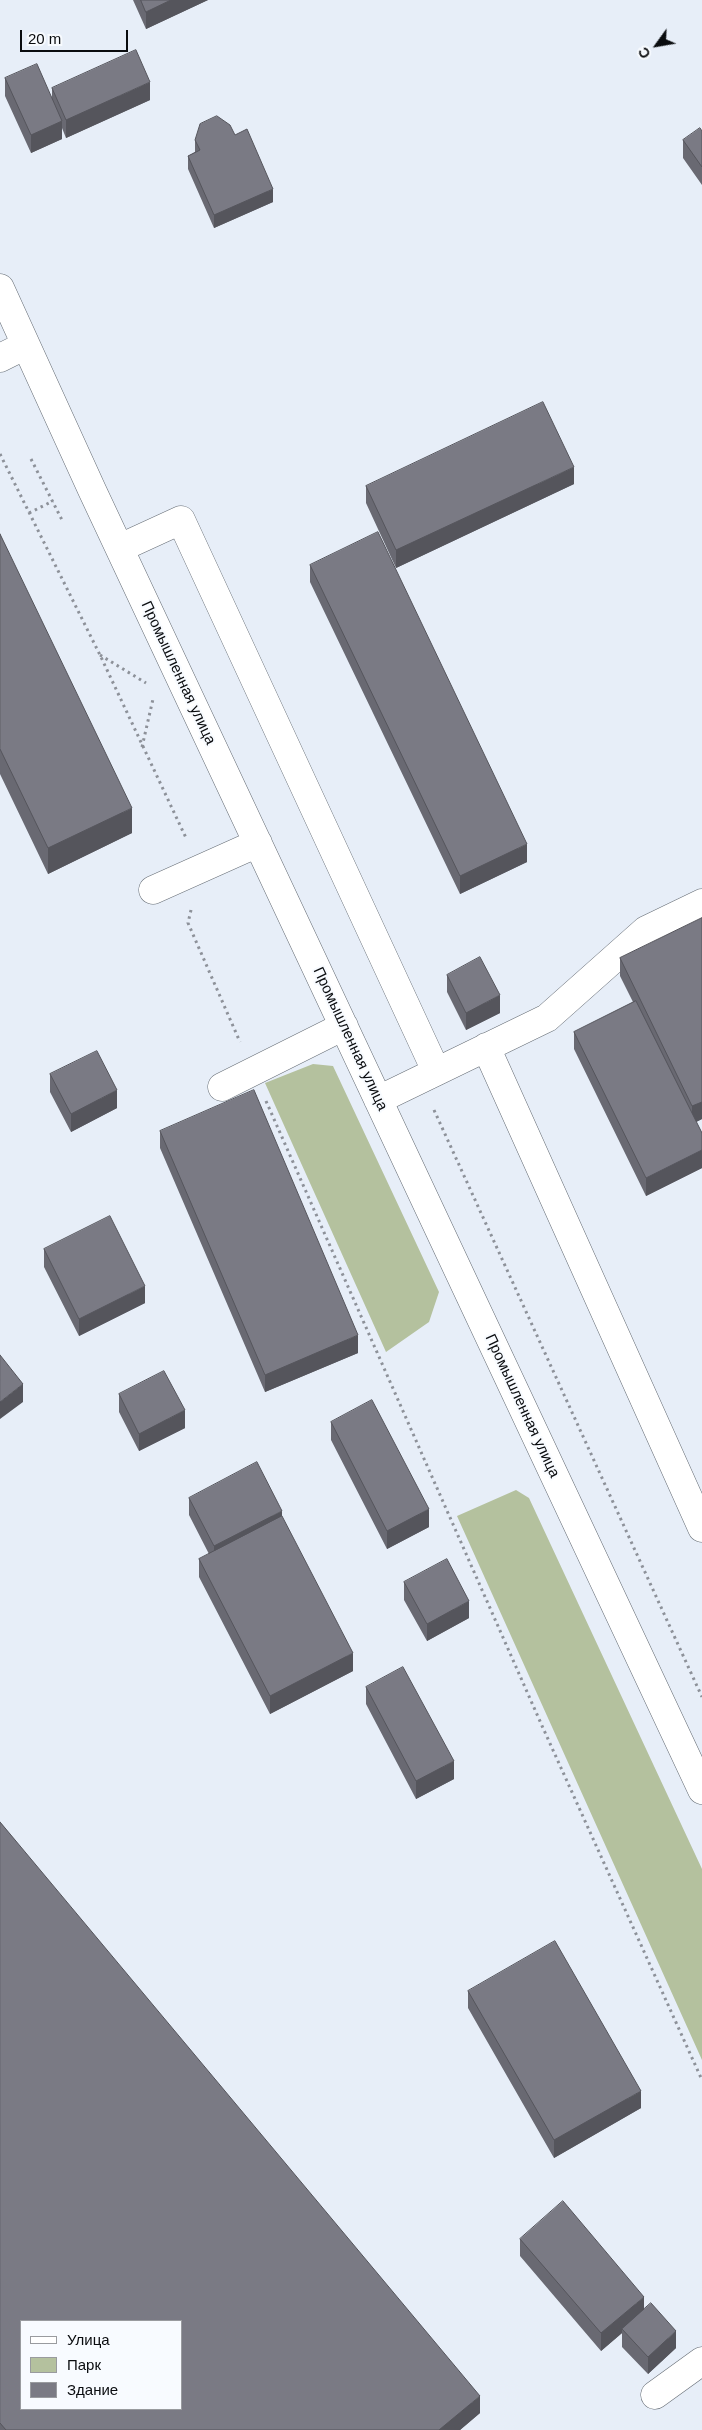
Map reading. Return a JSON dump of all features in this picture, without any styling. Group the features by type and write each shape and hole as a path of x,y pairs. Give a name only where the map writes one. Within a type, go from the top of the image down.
{"street":[{"name":"Промышленная улица","path":"0,288 702,1790"},
{"path":"0,358 26,345"},
{"path":"120,548 182,520 428,1076"},
{"path":"153,890 258,843"},
{"path":"378,1100 546,1018 646,930 702,903"},
{"path":"222,1087 344,1026"},
{"path":"486,1047 702,1528"},
{"path":"655,2395 702,2361"}],"path":[{"path":"0,454 100,655 201,868 188,923 535,1710 702,2080"},
{"path":"31,459 62,520"},
{"path":"29,513 53,501"},
{"path":"100,655 147,684"},
{"path":"142,747 153,697"},
{"path":"428,1076 702,1697"}],"green space":[{"path":"313,1064 333,1066 439,1292 429,1322 386,1352 265,1083"},
{"path":"516,1490 529,1498 702,1869 702,2060 457,1516"}],"building":[{"path":"141,0 171,0 146,12"},
{"path":"136,50 150,82 66,120 52,88"},
{"path":"37,64 62,121 31,135 5,78"},
{"path":"217,116 230,125 235,135 247,129 273,189 214,215 188,156 200,150 195,140 200,124"},
{"path":"700,128 702,131 702,167 683,140"},
{"path":"543,402 574,467 396,550 366,486"},
{"path":"378,532 527,844 460,876 310,565"},
{"path":"0,534 132,808 48,848 0,749"},
{"path":"702,918 702,1102 692,1106 620,958"},
{"path":"480,957 500,995 466,1013 447,975"},
{"path":"636,1001 702,1133 702,1150 646,1178 574,1032"},
{"path":"97,1051 117,1090 71,1114 50,1074"},
{"path":"254,1090 358,1335 265,1375 160,1131"},
{"path":"110,1216 145,1286 79,1319 44,1249"},
{"path":"0,1355 23,1384 0,1402"},
{"path":"164,1371 185,1410 139,1434 119,1394"},
{"path":"372,1400 429,1509 387,1531 331,1422"},
{"path":"257,1462 282,1511 214,1546 189,1498"},
{"path":"282,1516 353,1653 270,1696 199,1559"},
{"path":"447,1559 469,1601 427,1624 404,1582"},
{"path":"403,1667 454,1761 416,1781 366,1687"},
{"path":"0,1822 480,2396 439,2430 6,2430 0,2423"},
{"path":"555,1941 641,2091 554,2140 468,1991"},
{"path":"563,2201 644,2297 601,2333 520,2239"},
{"path":"651,2303 676,2331 648,2357 622,2329"}]}
